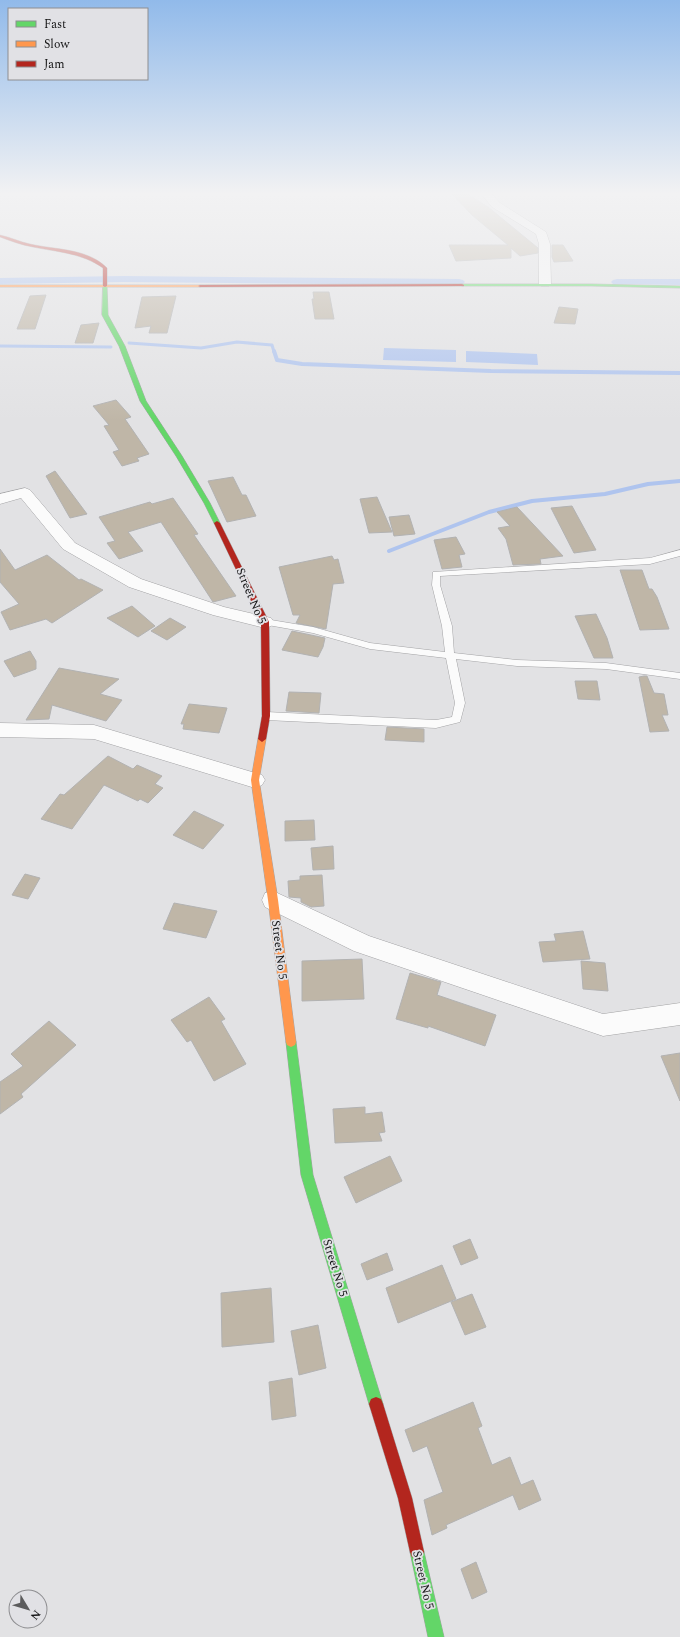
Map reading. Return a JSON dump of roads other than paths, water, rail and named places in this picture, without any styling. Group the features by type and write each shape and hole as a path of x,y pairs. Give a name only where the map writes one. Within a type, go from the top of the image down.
{"street":[{"path":"105,268 105,281"},
{"path":"545,268 545,282"},
{"path":"0,286 105,281 545,282 680,287"},
{"name":"Street No 5","path":"105,281 105,314 122,346 143,401 208,503 265,622 266,716 255,780 273,900 307,1175 405,1498 436,1637"},
{"path":"0,499 24,493 69,546 135,583 219,611 265,622"},
{"path":"0,730 94,732 255,780"},
{"path":"273,900 362,944 603,1025 680,1014"}],"lane":[{"path":"266,716 436,724 456,720 460,703 450,655 447,626 436,585 436,574 650,561 680,553"},
{"path":"265,622 313,630 370,646 517,663 606,666 680,676"}],"water":[{"path":"384,348 456,350 456,362 383,360"},
{"path":"466,351 537,354 538,365 466,362"}],"waterway":[{"path":"0,281 124,279 459,282"},
{"path":"617,282 680,282"},
{"path":"129,343 201,348 237,342 272,345 274,352"},
{"path":"0,346 111,347"},
{"path":"274,351 277,360 302,364 491,371 680,373"},
{"path":"389,551 489,512 532,501 605,494 648,484 680,481"}]}
